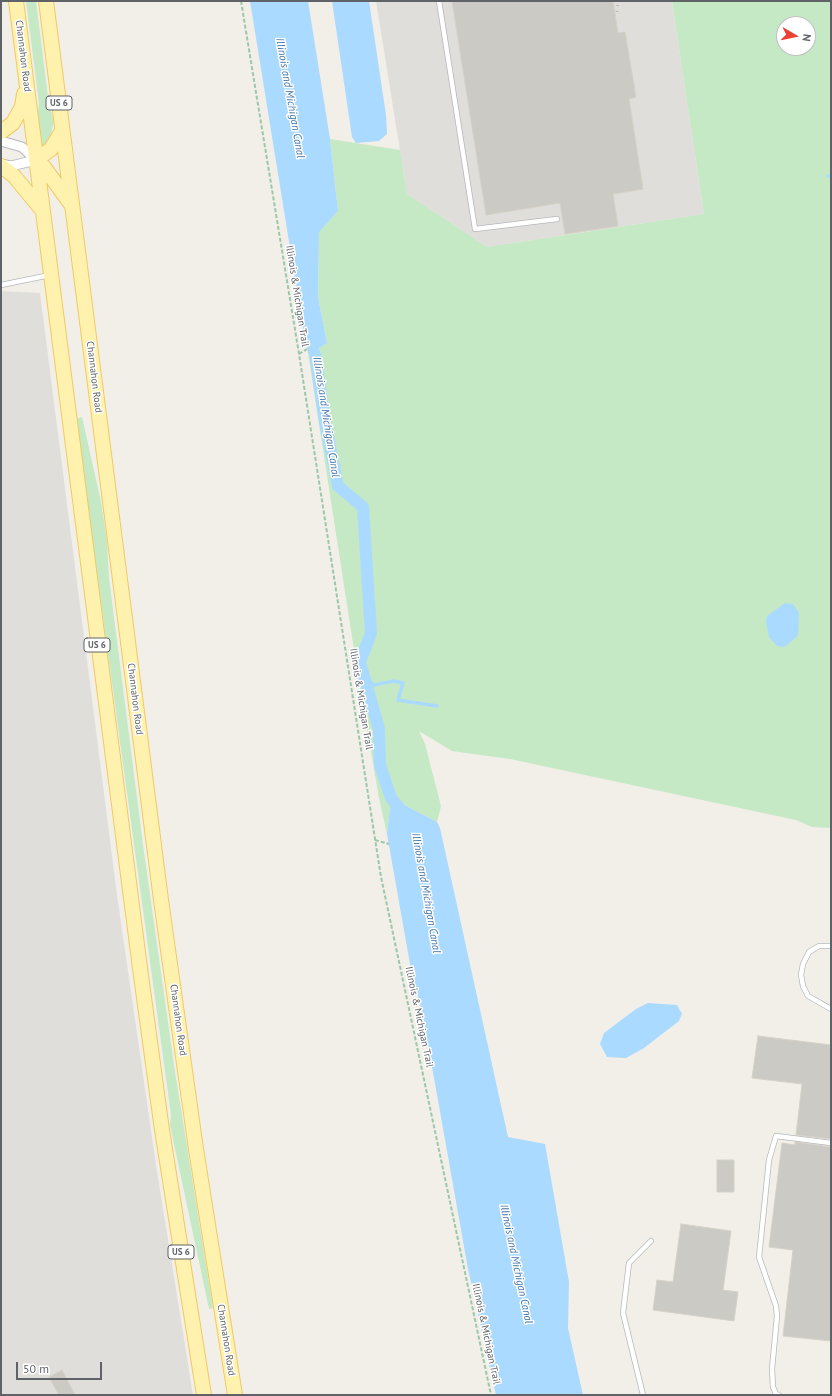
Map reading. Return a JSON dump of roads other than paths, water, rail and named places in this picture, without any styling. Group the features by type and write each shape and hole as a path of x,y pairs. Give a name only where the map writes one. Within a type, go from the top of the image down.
{"main road":[{"name":"Channahon Road","path":"16,1 138,960 162,1130 204,1395"},
{"name":"Channahon Road","path":"46,1 161,900 196,1149 234,1395"},
{"path":"1,132 13,123 22,108 26,84"},
{"path":"62,131 51,149 36,160 48,171 72,205"},
{"path":"1,165 14,176 42,210"}],"street":[{"path":"1,141 22,147 36,160"},
{"path":"1,165 11,166 36,160"}],"lane":[{"path":"439,1 475,229 557,219"},
{"path":"1,284 50,275"},
{"path":"831,946 819,946 810,952 803,964 801,975 803,986 808,996 831,1009"},
{"path":"779,1395 776,1394 773,1387 772,1369 777,1316 776,1306 759,1257 769,1160 776,1136 831,1143"},
{"path":"643,1395 623,1314 629,1263 651,1242"}],"water":[{"path":"250,1 308,1 330,139 338,211 319,232 318,297 327,343 319,348 317,369 308,353 304,334"},
{"path":"332,1 369,1 386,115 387,134 379,141 356,143 352,137"},
{"path":"785,603 793,604 799,613 798,635 786,646 782,647 777,646 769,637 766,621 767,616"},
{"path":"391,798 437,822 440,828 508,1137 545,1144 569,1282 568,1328 583,1395 496,1395 468,1269 423,1016 410,964 387,834"},
{"path":"648,1003 677,1005 682,1014 679,1021 644,1048 626,1058 607,1057 600,1044 604,1033 636,1009"}],"waterway":[{"name":"Illinois and Michigan Canal","path":"315,354 325,422 338,486 363,507 371,633 360,662 379,729 380,765 391,798 401,810"},
{"path":"364,676 374,685 394,681 403,683 398,700 437,706"}],"railway":[{"path":"617,12 618,1"}]}
